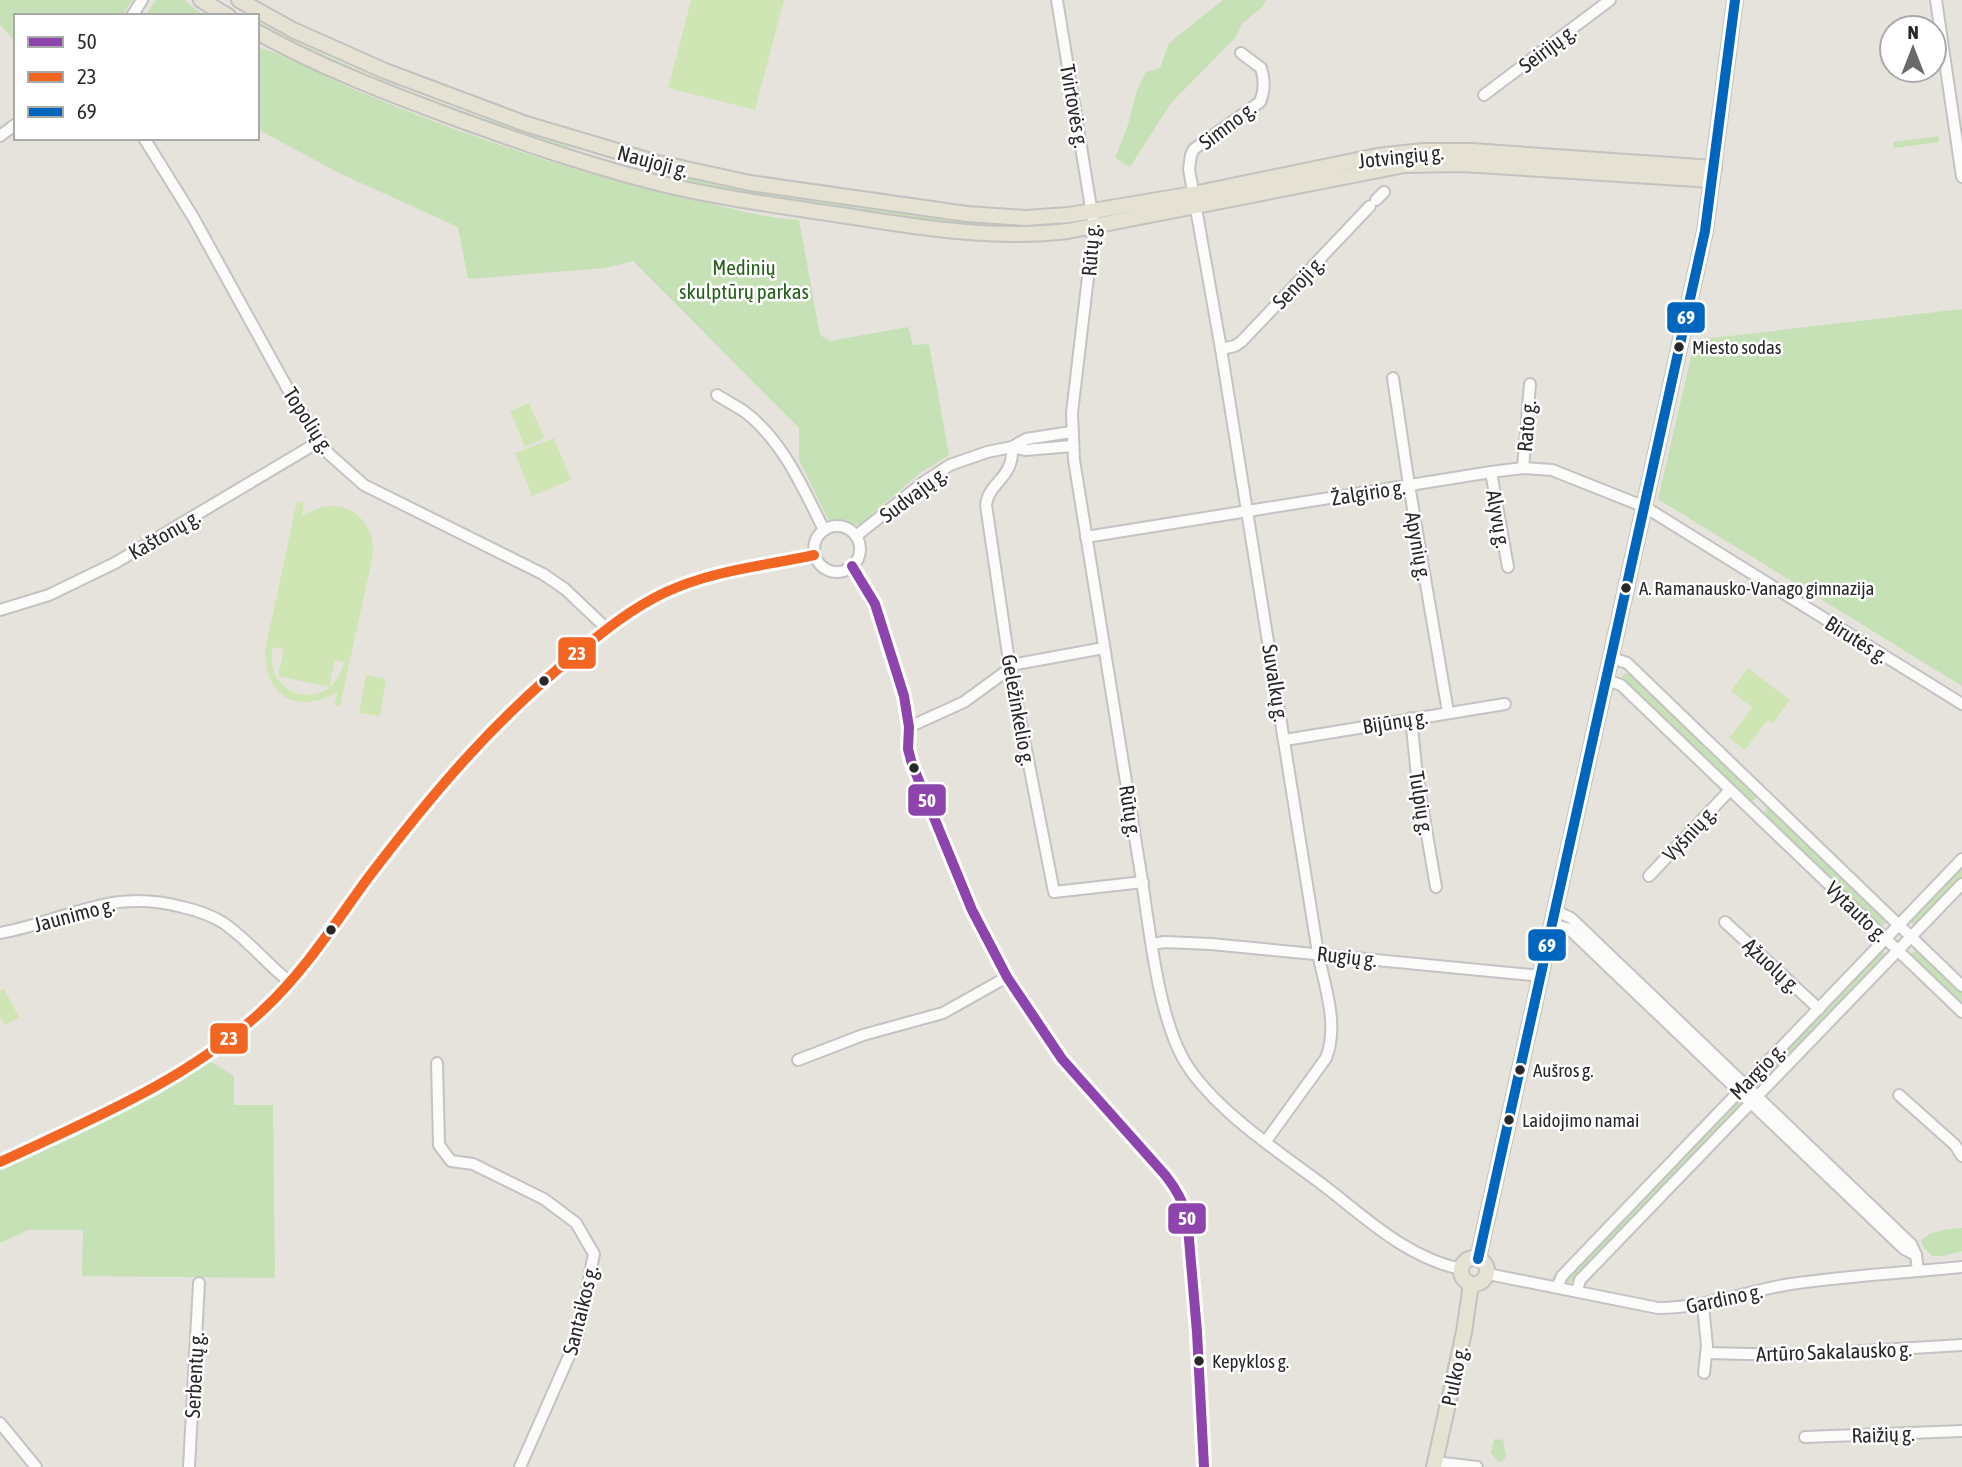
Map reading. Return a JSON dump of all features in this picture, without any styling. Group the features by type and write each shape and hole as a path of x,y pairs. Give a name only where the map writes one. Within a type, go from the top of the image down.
{"main road":[{"path":"201,0 225,14"},
{"name":"Naujoji g.","path":"239,0 293,30 385,71 526,124 654,162 722,178 967,214 1094,219"},
{"path":"1478,1259 1702,245 1735,0"},
{"name":"Naujoji g.","path":"259,33 325,67 379,90 530,145 649,181 745,200 965,232 1024,235 1094,219"},
{"path":"649,181 654,162"},
{"name":"Jotvingių g.","path":"1094,219 1405,165 1556,163 1713,174"},
{"path":"1469,1259 1478,1259 1485,1263 1488,1274 1480,1284 1471,1284 1464,1280 1461,1269 1469,1259"},
{"name":"Pulko g.","path":"1435,1465 1464,1332 1471,1284"}],"street":[{"name":"Tvirtovės g.","path":"1057,0 1094,219"},
{"name":"Seirijų g.","path":"1483,95 1610,0"},
{"path":"1936,0 1962,177"},
{"name":"Simno g.","path":"1194,200 1189,169 1194,149 1253,107 1263,95 1261,68 1241,53"},
{"name":"Topolių g.","path":"145,140 192,217 295,402 320,441 343,469 364,485 542,574 565,589 606,628"},
{"name":"Senoji g.","path":"1221,349 1235,346 1242,341 1376,199"},
{"name":"Suvalkų g.","path":"1194,200 1332,1026 1330,1047 1317,1071 1266,1141"},
{"name":"Rūtų g.","path":"1094,219 1071,432 1104,648 1167,1017 1185,1061 1209,1093 1382,1231 1418,1255 1461,1269"},
{"name":"Apynių g.","path":"1393,378 1448,712"},
{"name":"Rato g.","path":"1523,468 1530,384"},
{"path":"717,395 760,425 789,462 824,530"},
{"name":"Sudvajų g.","path":"856,536 936,473 977,454 1012,447 1026,439 1071,432"},
{"name":"Kaštonų g.","path":"0,610 49,595 115,563 320,441"},
{"name":"Sudvajų g.","path":"1012,447 1036,450 1073,446"},
{"name":"Geležinkelio g.","path":"1012,447 1011,466 989,495 986,505 1010,667 1055,892 1143,882"},
{"name":"Žalgirio g.","path":"1086,537 1523,468 1563,473 1645,507"},
{"name":"Alyvų g.","path":"1491,472 1508,567"},
{"name":"Birutės g.","path":"1645,507 1962,704"},
{"path":"841,526 856,536 860,548 856,561 846,570 833,572 821,566 814,555 814,543 824,530 841,526"},
{"path":"0,1162 124,1104 192,1066 248,1023 290,982 433,794 499,722 606,628 644,603 692,581 735,569 814,555"},
{"path":"852,566 875,604 904,696 909,727 908,749 912,764 972,910 1007,977 1062,1059 1167,1176 1184,1205 1194,1293 1204,1467"},
{"path":"909,727 964,702 1010,667 1025,661 1104,648"},
{"name":"Vytauto g.","path":"1612,658 1627,663 1962,986"},
{"name":"Vytauto g.","path":"1607,680 1621,685 1962,1012"},
{"name":"Bijūnų g.","path":"1285,740 1504,704"},
{"name":"Tulpių g.","path":"1411,718 1417,776 1436,887"},
{"name":"Vyšnių g.","path":"1649,876 1730,789"},
{"path":"1752,811 1766,797"},
{"name":"Margio g.","path":"1557,1287 1562,1276 1962,859"},
{"name":"Margio g.","path":"1577,1291 1580,1280 1962,884"},
{"name":"Jaunimo g.","path":"0,933 19,930 107,902 159,901 219,920 241,936 290,982"},
{"path":"1555,918 1571,918 1753,1099 1910,1244 1916,1255 1918,1271"},
{"name":"Ąžuolų g.","path":"1725,922 1819,1009"},
{"name":"Rugių g.","path":"1153,944 1211,944 1542,976"},
{"path":"798,1059 863,1035 943,1013 1007,977"},
{"name":"Santaikos g.","path":"437,1063 439,1145 451,1161 473,1164 553,1206 576,1223 594,1254 577,1338 520,1467"},
{"path":"1899,1095 1955,1145 1962,1156"},
{"name":"Gardino g.","path":"1488,1274 1658,1308 1680,1308 1783,1286 1962,1267"},
{"name":"Serbentų g.","path":"189,1467 199,1283"},
{"path":"1703,1305 1706,1353 1704,1373"},
{"name":"Artūro Sakalausko g.","path":"1706,1353 1797,1355 1962,1345"},
{"path":"0,1423 36,1467"},
{"name":"Raižių g.","path":"1805,1437 1962,1431"},
{"path":"1435,1465 1477,1467"}],"green space":[{"path":"0,0 132,0 123,14 14,14 14,41 0,24"},
{"path":"156,0 184,0 202,14 146,14"},
{"path":"691,0 784,0 755,110 668,88"},
{"path":"1223,0 1267,0 1242,24 1235,38 1171,103 1130,167 1115,158 1128,125 1136,93 1146,72 1160,68 1169,43"},
{"path":"259,22 375,77 579,150 457,111 381,82 306,48"},
{"name":"Medinių skulptūrų parkas","path":"259,48 405,110 527,154 653,190 760,215 799,220 820,335 830,341 908,327 913,345 929,344 949,455 920,473 859,525 828,519 799,460 799,428 633,261 605,268 468,279 458,227 341,174 259,130"},
{"path":"1939,136 1939,142 1894,148 1893,142"},
{"path":"687,178 856,207 1027,227 994,227 919,219 716,188 686,182"},
{"name":"Miesto sodas","path":"1962,309 1962,686 1658,499 1695,340"},
{"path":"529,403 544,438 525,447 510,411"},
{"path":"554,438 571,480 532,496 515,453"},
{"path":"297,501 304,503 302,517 327,506 351,511 360,517 367,527 372,540 373,555 340,706 334,705 337,692 309,702 286,697 277,690 271,680 266,667 265,651","holes":["273,647 284,649 278,676 329,687 313,695 299,694 287,688 277,678 272,664","335,660 344,662 337,679 329,687"]},
{"path":"1748,668 1790,700 1773,723 1768,720 1745,750 1729,738 1752,707 1731,691"},
{"path":"1628,672 1758,794 1755,800 1750,802 1623,680 1622,676"},
{"path":"366,675 386,679 380,716 359,713"},
{"path":"1769,807 1887,919 1885,924 1879,925 1764,815 1765,809"},
{"path":"1962,864 1962,878 1916,925 1911,923 1910,921"},
{"path":"1882,950 1886,955 1763,1084 1757,1083 1756,1080"},
{"path":"1915,950 1962,993 1962,1006 1910,955"},
{"path":"4,989 19,1017 5,1025 0,1016 0,991"},
{"path":"208,1060 234,1076 234,1105 273,1105 275,1278 82,1276 83,1230 28,1230 0,1243 0,1168 132,1105"},
{"path":"1739,1097 1742,1105 1570,1283 1567,1283 1566,1280"},
{"path":"1962,1228 1962,1251 1932,1256 1921,1240 1935,1232"},
{"path":"1494,1439 1503,1440 1506,1458 1501,1462 1491,1453"}],"transit line":[{"name":"69","path":"1478,1259 1705,231 1735,0"},
{"name":"23","path":"0,1162 171,1078 234,1035 263,1010 306,963 392,847 465,760 517,705 608,628 666,592 702,578 814,555"},
{"name":"50","path":"852,566 875,604 904,696 909,727 908,749 912,764 972,910 1007,977 1062,1059 1166,1176 1183,1205 1187,1216 1197,1332 1204,1467"}],"place":[{"name":"Miesto sodas","path":"1679,347"},
{"name":"A. Ramanausko-Vanago gimnazija","path":"1626,588"},
{"name":"Aušros g.","path":"1520,1070"},
{"name":"Laidojimo namai","path":"1509,1120"},
{"name":"Kepyklos g.","path":"1199,1361"}]}
